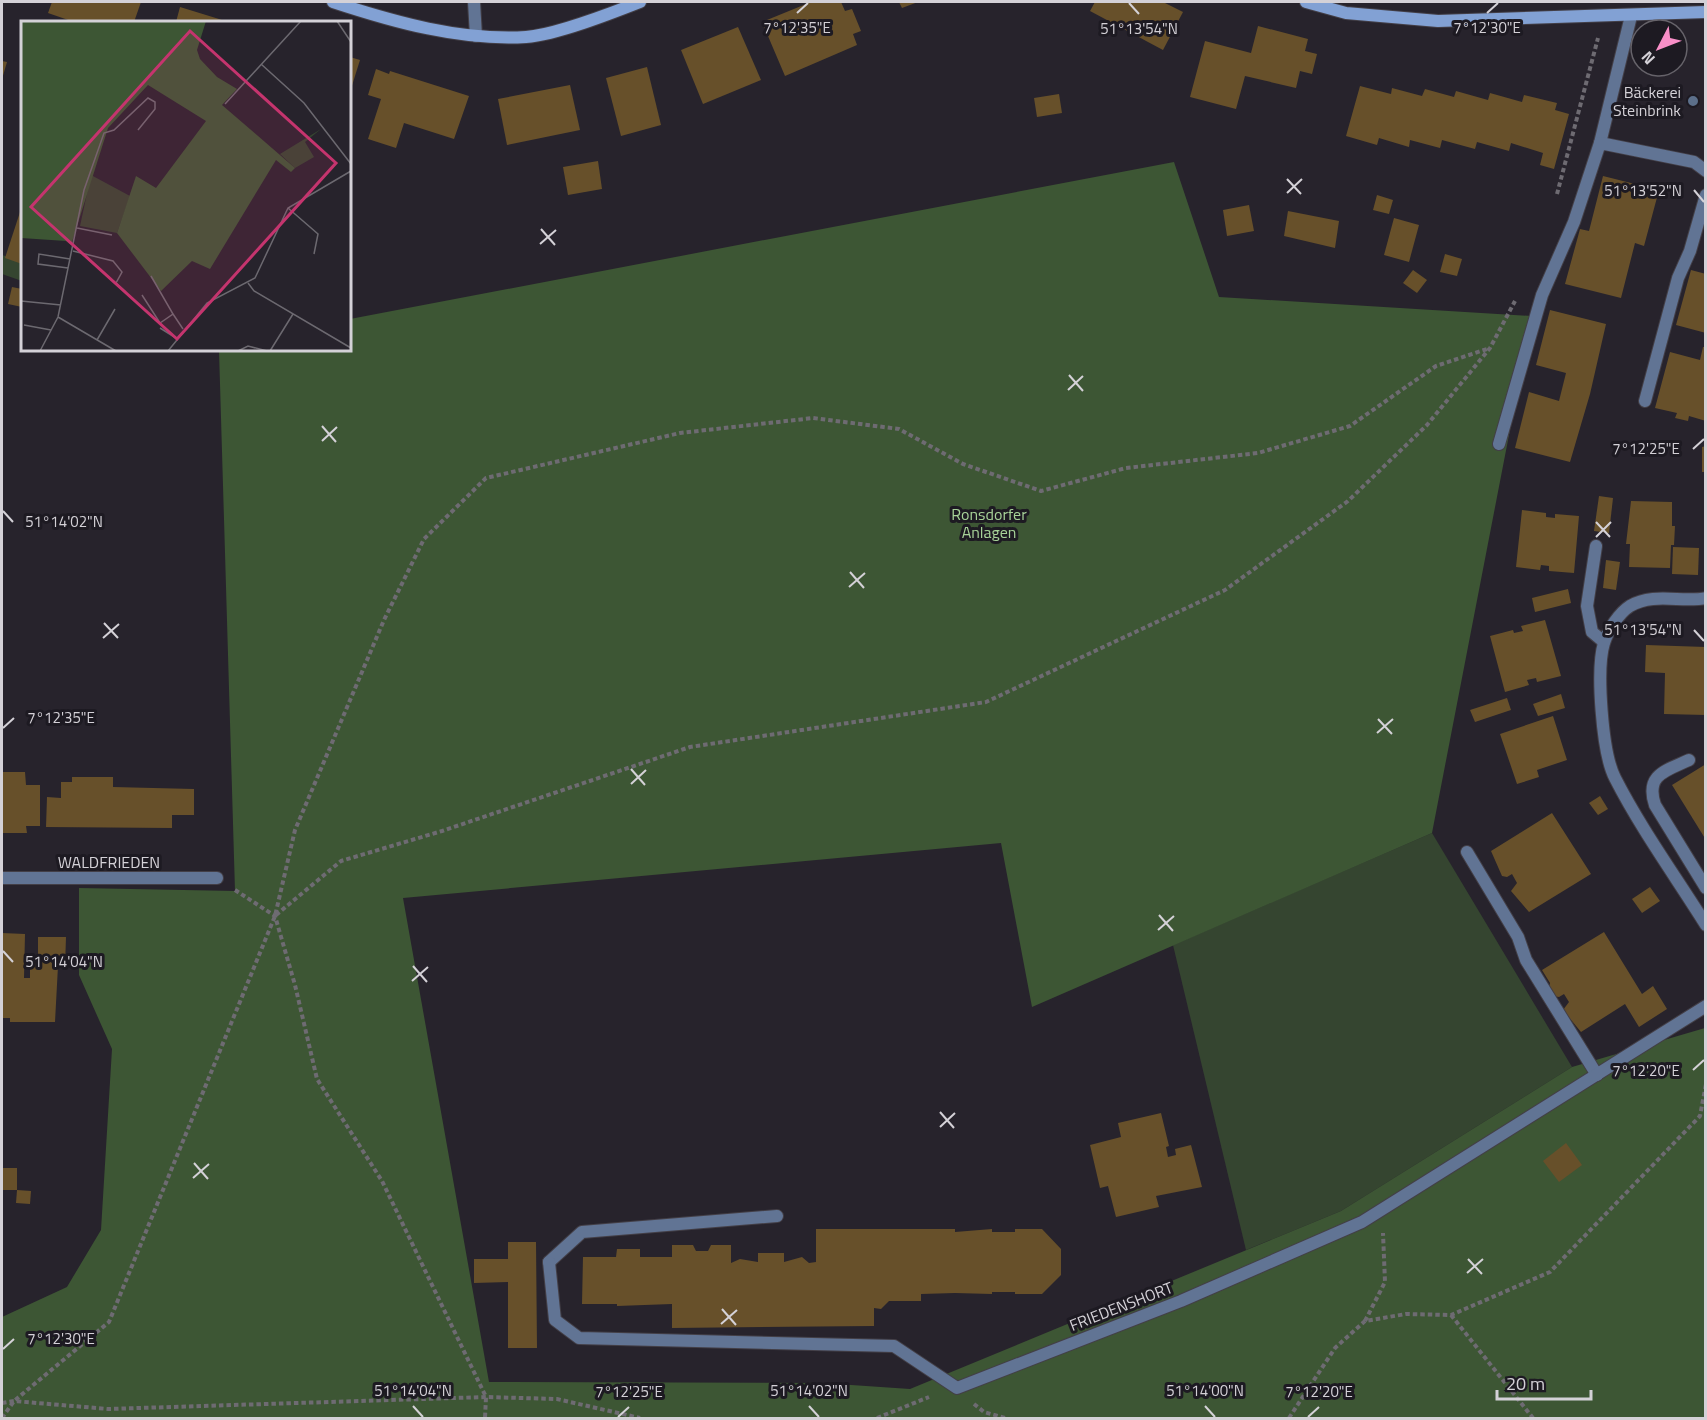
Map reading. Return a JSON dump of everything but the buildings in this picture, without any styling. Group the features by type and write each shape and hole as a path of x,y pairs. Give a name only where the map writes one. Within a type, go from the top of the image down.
{"street":[{"path":"333,2 381,17 476,36 529,37 611,14 640,2"},
{"path":"474,2 476,36"},
{"path":"1306,2 1346,14 1438,21 1603,18 1706,12"},
{"path":"1499,444 1542,295 1574,222 1600,143 1631,16"},
{"path":"1600,143 1694,162 1706,171"},
{"path":"1645,401 1678,278 1690,251 1706,195"},
{"path":"1596,546 1587,606 1592,632 1604,642"},
{"path":"1706,598 1650,598 1629,606 1616,621 1604,642 1601,668 1603,724 1614,776 1706,925"},
{"path":"1689,760 1671,768 1653,781 1650,791 1655,805 1706,888"},
{"path":"1467,852 1518,937 1526,960 1597,1075"},
{"name":"WALDFRIEDEN","path":"2,878 217,878"},
{"name":"FRIEDENSHORT","path":"957,1388 1181,1301 1362,1222 1706,1006"},
{"path":"777,1216 582,1232 549,1262 555,1320 579,1338 894,1346 957,1388"}],"path":[{"path":"1556,199 1603,18"},
{"path":"275,916 341,861 442,831 690,747 986,702 1225,590 1348,501 1427,425 1490,348 1517,297"},
{"path":"2,1419 14,1401 109,1322 275,916 295,831 384,620 424,539 486,478 680,433 813,418 898,429 963,464 1041,491 1126,468 1258,453 1350,426 1436,366 1490,348"},
{"path":"217,878 275,916 295,985 316,1078 382,1181 486,1397 485,1419"},
{"path":"1365,1321 1406,1314 1451,1315 1550,1272 1700,1116 1706,1084"},
{"path":"1700,1116 1706,1122"},
{"path":"1289,1419 1335,1348 1365,1321 1385,1282 1385,1241 1378,1211"},
{"path":"1451,1315 1533,1419"},
{"path":"877,1419 913,1402 957,1388"},
{"path":"2,1403 14,1401 108,1409 486,1397 556,1399 640,1419"}],"green space":[{"name":"Ronsdorfer Anlagen","path":"1174,162 1219,297 1532,316 1432,833 1032,1007 1001,843 403,898 489,1382 822,1383 910,1389 1341,1211 1572,1067 1705,1028 1705,1418 2,1418 2,1317 67,1287 101,1230 112,1049 79,975 79,888 235,891 219,351 351,351 351,319"},
{"path":"2,255 21,261 21,281 2,274"},
{"path":"1432,833 1572,1067 1341,1211 1246,1250 1173,945"}],"place":[{"name":"Bäckerei Steinbrink","path":"1693,101"}]}
